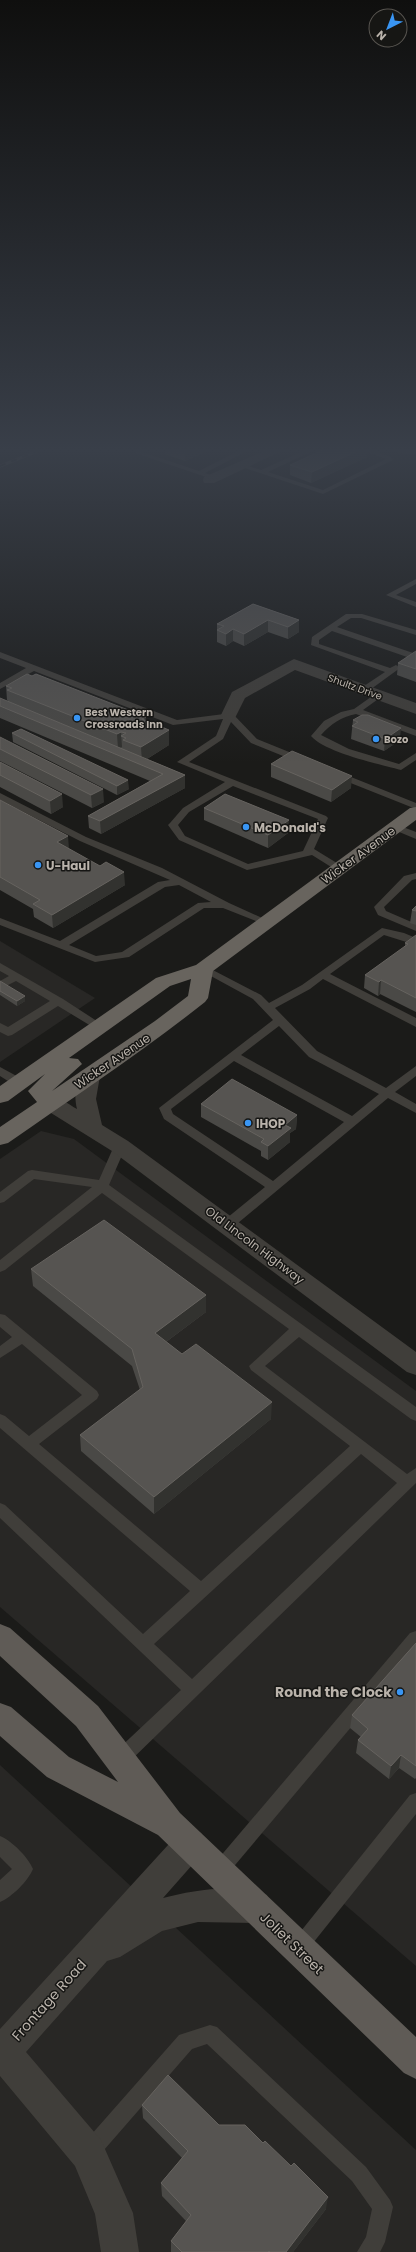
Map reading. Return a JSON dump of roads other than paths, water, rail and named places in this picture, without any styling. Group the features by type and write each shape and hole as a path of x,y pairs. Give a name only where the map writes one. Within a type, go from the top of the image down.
{"highway":[{"name":"Wicker Avenue","path":"0,1096 20,1084 164,982 203,969 416,812"},
{"name":"Wicker Avenue","path":"0,1138 162,1026 198,998 203,969"},
{"path":"51,1103 39,1091 52,1078 105,1039 100,1027"}],"main road":[{"path":"0,1637 87,1716 179,1834"},
{"path":"0,1717 58,1767 179,1834"},
{"name":"Joliet Street","path":"179,1834 416,2062"}],"street":[{"name":"Shultz Drive","path":"229,715 238,695 294,664 416,710"},
{"path":"89,1076 85,1100 92,1128"},
{"name":"Old Lincoln Highway","path":"51,1103 120,1146 416,1365"},
{"name":"Frontage Road","path":"120,2252 114,2213 88,2153 1,2052 88,1957 179,1834"},
{"path":"88,1957 156,1916 198,1906 255,1907"}],"lane":[{"path":"416,581 390,595 416,605"},
{"path":"392,671 315,645 315,639 349,616 362,616 416,633"},
{"path":"331,628 415,655"},
{"path":"0,655 176,723 229,715"},
{"path":"357,711 371,693 392,671 415,655"},
{"path":"0,686 33,668"},
{"path":"123,714 122,708 124,703"},
{"path":"416,733 357,711 344,714 327,723 316,736 326,742 373,760 401,767 416,756"},
{"path":"229,715 254,741 312,765"},
{"path":"229,715 220,737 182,762 324,818 308,852"},
{"path":"140,720 162,717"},
{"path":"326,770 416,806"},
{"path":"232,782 186,810 173,824 182,838 247,867 308,852"},
{"path":"0,796 83,839 158,870 225,905 266,922"},
{"path":"395,828 416,836"},
{"path":"308,852 309,855 314,857 318,856 340,868"},
{"path":"413,878 379,907 382,913 416,928"},
{"path":"60,946 162,884 181,882"},
{"path":"0,921 95,959 125,955 202,904 225,905"},
{"path":"267,1008 306,987 382,931 400,935 416,942"},
{"path":"0,966 59,1000 100,1027"},
{"path":"203,969 257,997 313,1054 416,1109"},
{"path":"323,975 416,1024"},
{"path":"0,986 16,976"},
{"path":"3,1032 59,1000"},
{"path":"273,1187 168,1116 165,1108 279,1020"},
{"path":"234,1056 352,1121"},
{"path":"227,1225 416,1070"},
{"path":"0,1071 20,1084"},
{"path":"0,1268 102,1186 120,1146"},
{"path":"0,1199 32,1174 99,1184 416,1415"},
{"path":"0,1318 92,1395 30,1444"},
{"path":"120,1759 411,1478 360,1446 256,1366 298,1330"},
{"path":"0,1353 22,1337"},
{"path":"0,1420 201,1591"},
{"path":"143,1644 360,1446"},
{"path":"0,1509 192,1690"},
{"path":"219,1872 416,1638"},
{"path":"298,1948 416,1801"},
{"path":"0,1845 24,1869 0,1893"},
{"path":"88,2153 186,2042 210,2034 359,2174 383,2207 375,2242 367,2252"}],"place":[{"name":"Best Western Crossroads Inn","path":"77,718"},
{"name":"Bozo","path":"376,739"},
{"name":"McDonald's","path":"246,827"},
{"name":"U-Haul","path":"38,865"},
{"name":"IHOP","path":"248,1123"},
{"name":"Round the Clock","path":"400,1692"}]}
